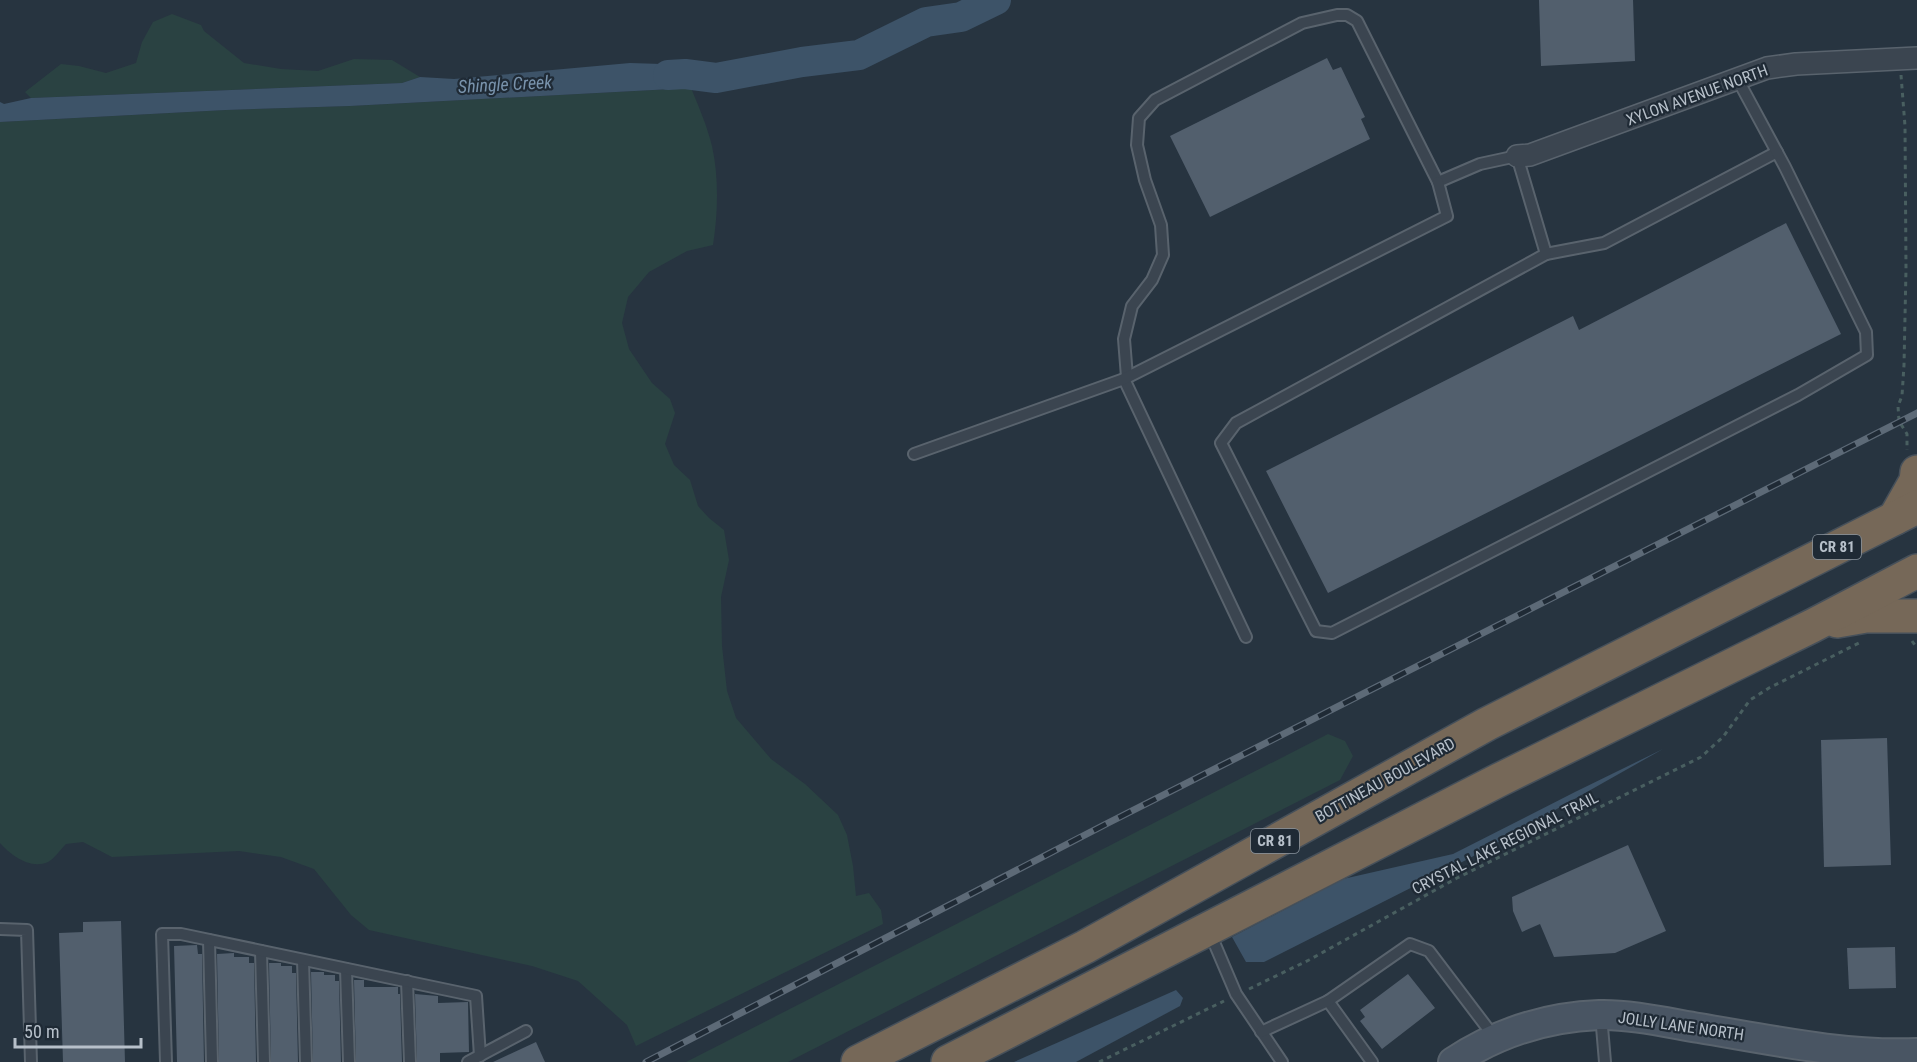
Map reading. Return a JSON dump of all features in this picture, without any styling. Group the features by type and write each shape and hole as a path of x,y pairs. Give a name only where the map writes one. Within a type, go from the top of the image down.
{"highway":[{"path":"1906,512 1916,481 1912,464"},
{"name":"BOTTINEAU BOULEVARD","path":"858,1062 1085,947 1486,724 1906,512"},
{"path":"948,1062 1498,780 1812,626 1917,571"},
{"path":"1812,626 1866,616 1917,616"}],"street":[{"name":"XYLON AVENUE NORTH","path":"1517,156 1530,155 1767,68 1796,63 1909,58"},
{"name":"JOLLY LANE NORTH","path":"1453,1062 1467,1053 1527,1026 1561,1018 1601,1015 1658,1021 1785,1047 1917,1053"}],"lane":[{"path":"914,454 1125,378 1447,216 1438,182 1357,21 1347,15 1322,17 1302,23 1155,100 1139,118 1137,145 1145,180 1161,225 1163,255 1152,280 1132,306 1124,339 1125,378 1246,637"},
{"path":"1738,80 1777,152 1866,332 1867,356 1798,395 1332,633 1316,631 1221,444 1236,423 1546,254 1604,243 1777,152"},
{"path":"1438,182 1480,164 1517,156 1546,254"},
{"path":"0,929 27,930 31,1062"},
{"path":"1209,930 1236,994 1282,1062"},
{"path":"166,1062 162,934 181,934 476,996 480,1056"},
{"path":"209,940 212,1062"},
{"path":"1261,1032 1328,1001 1410,944 1429,951 1497,1040"},
{"path":"261,951 264,1062"},
{"path":"303,960 306,1062"},
{"path":"346,969 349,1062"},
{"path":"407,981 410,1062"},
{"path":"1328,1001 1372,1062"},
{"path":"1601,1015 1605,1062"},
{"path":"468,1062 526,1032"}],"path":[{"path":"1909,58 1905,126 1904,365 1902,396 1898,406 1899,421 1907,434 1912,464"},
{"name":"CRYSTAL LAKE REGIONAL TRAIL","path":"1099,1062 1309,960 1457,878 1701,757 1723,737 1750,700 1769,688 1868,639"}],"green space":[{"path":"172,14 201,25 204,31 244,63 281,69 318,71 354,59 392,60 420,77 402,83 31,98 25,92 61,64 106,73 136,63 142,42 153,22"},
{"path":"691,88 708,131 716,170 716,221 713,245 687,251 649,272 628,297 622,323 629,349 652,383 670,399 675,413 665,444 674,465 690,480 698,506 724,530 729,560 721,597 722,646 727,691 736,718 771,759 805,784 838,815 847,835 856,896 869,893 881,910 883,924 636,1046 627,1025 578,981 532,966 369,930 351,915 314,869 281,857 239,851 112,857 83,842 66,844 50,861 34,864 21,860 4,848 0,843 0,122"},
{"path":"1328,734 1345,741 1353,756 1340,780 788,1062 686,1062"}],"water":[{"path":"630,63 693,65 716,83 691,88 0,122 0,102 4,104 31,98 402,83 420,77 454,79"},
{"path":"1663,749 1470,858 1264,962 1246,962 1232,937 1343,879 1453,854"},
{"path":"1176,990 1183,998 1180,1006 1076,1062 1014,1062"}],"building":[{"path":"1539,0 1633,0 1635,61 1541,66"},
{"path":"1327,58 1333,70 1341,67 1365,117 1361,119 1370,139 1210,217 1170,136"},
{"path":"1786,223 1841,334 1328,593 1266,471 1573,316 1579,330"},
{"path":"1887,738 1891,865 1824,867 1821,740"},
{"path":"1628,845 1666,931 1615,953 1554,957 1540,924 1522,932 1513,911 1512,897"},
{"path":"121,921 125,1062 63,1062 59,933 83,932 83,922"},
{"path":"197,945 198,954 202,954 204,1062 177,1062 174,946"},
{"path":"1895,947 1896,988 1849,989 1847,948"},
{"path":"234,953 234,957 249,957 249,963 254,963 256,1062 219,1062 217,954"},
{"path":"269,963 292,966 292,973 296,973 298,1062 271,1062"},
{"path":"311,972 335,975 335,981 339,981 341,1062 313,1062"},
{"path":"1408,974 1435,1008 1382,1049 1360,1021 1365,1017 1360,1010"},
{"path":"354,980 364,980 364,987 398,987 402,1062 356,1062"},
{"path":"415,994 438,996 438,1003 468,1002 469,1052 440,1053 440,1062 417,1062"},
{"path":"536,1042 545,1062 493,1062"}],"waterway":[{"name":"Shingle Creek","path":"668,75 685,74 716,78 802,62 859,55 926,22 961,17 996,0"}],"railway":[{"path":"646,1062 1108,823 1917,413"}]}
